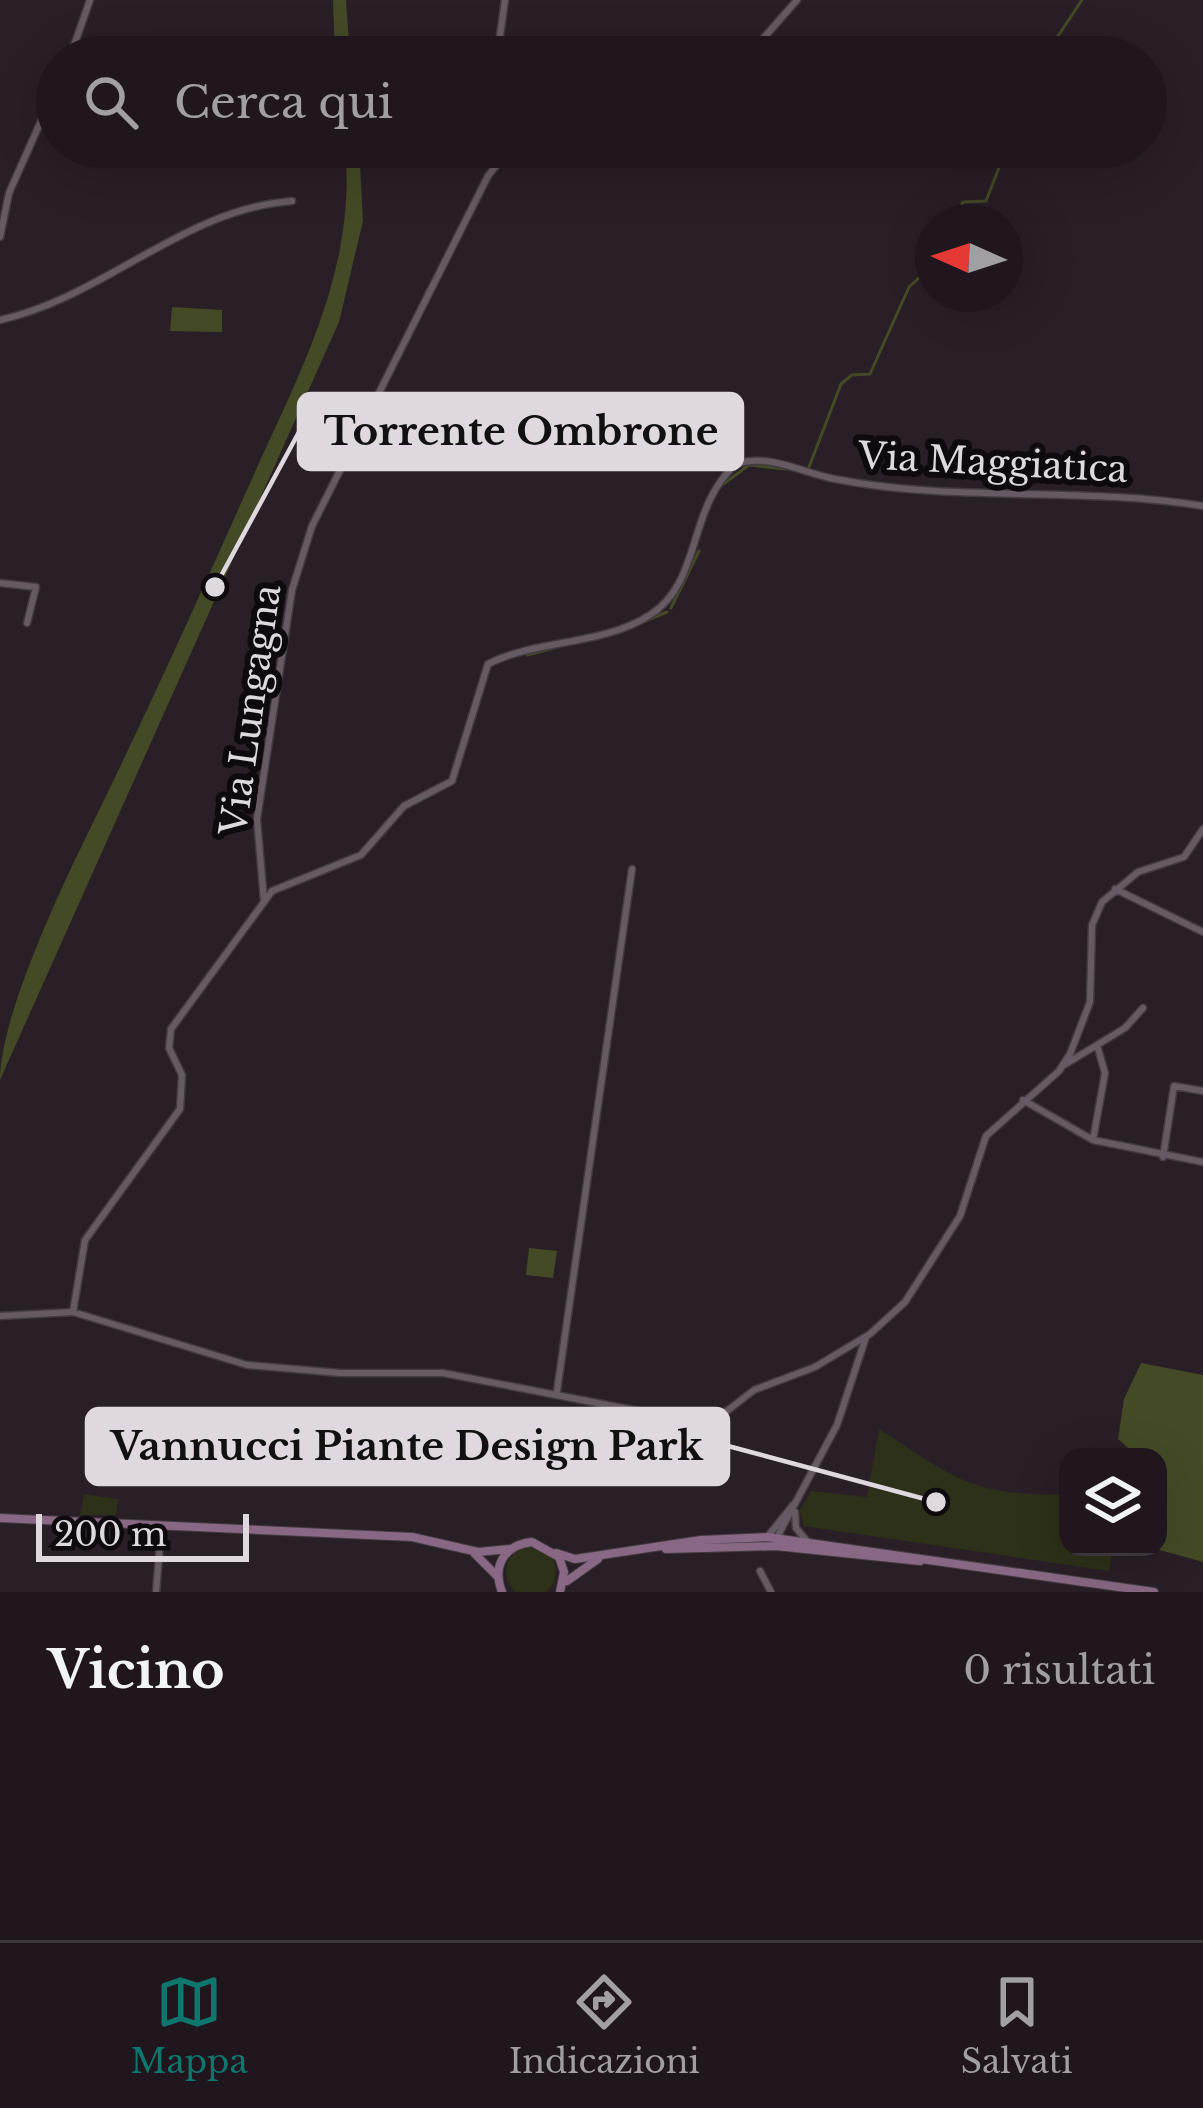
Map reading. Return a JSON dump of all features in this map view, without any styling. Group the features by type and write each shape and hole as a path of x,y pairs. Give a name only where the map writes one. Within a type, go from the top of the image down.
{"main road":[{"path":"0,1518 412,1537 469,1550 510,1550 532,1542 572,1559 778,1538 1154,1592"},
{"path":"766,1541 940,1561"},
{"path":"469,1550 497,1576 502,1592"},
{"path":"497,1576 510,1550"},
{"path":"556,1553 564,1572 561,1590"},
{"path":"561,1590 578,1568 605,1556"}],"street":[{"path":"77,36 90,0"},
{"path":"500,36 505,0"},
{"path":"765,36 797,0"},
{"path":"0,237 9,194 36,133"},
{"name":"Via Lungagna","path":"263,901 257,819 285,663 287,609 312,526 494,168"},
{"path":"0,320 129,266 230,211 292,200"},
{"name":"Via Maggiatica","path":"73,1312 85,1240 180,1108 182,1075 168,1043 170,1029 263,901 286,883 361,855 404,806 452,781 488,664 651,614 680,580 706,501 736,464 770,461 831,478 882,485 1128,495 1203,506"},
{"path":"0,583 36,587 27,623"},
{"path":"1063,1066 1091,993 1093,920 1115,890 1138,872 1184,856 1203,829"},
{"path":"557,1391 632,869"},
{"path":"1115,890 1203,932"},
{"path":"0,1316 73,1312 247,1365 340,1373 442,1373 557,1391 649,1413 715,1419 754,1390 814,1366 866,1337 914,1289 960,1216 980,1145 1022,1100 1063,1066 1125,1028 1143,1007"},
{"path":"1093,1139 1102,1059 1097,1045"},
{"path":"1081,1055 1102,1059"},
{"path":"1163,1157 1174,1086 1203,1091"},
{"path":"1022,1100 1093,1139 1203,1162"},
{"path":"778,1538 841,1417 866,1337"},
{"path":"766,1541 806,1487"},
{"path":"795,1510 795,1524 806,1540"},
{"path":"156,1592 160,1544"},
{"path":"760,1571 771,1592"}],"shaded area":[{"path":"333,0 346,0 349,36 334,36"},
{"path":"345,168 360,168 363,221 339,322 0,1080 20,990 47,921 186,626 317,329 341,241"},
{"path":"172,307 222,310 222,332 170,331"},
{"path":"529,1248 557,1251 553,1278 526,1275"},
{"path":"1141,1363 1203,1375 1203,1562 1167,1552 1167,1448 1128,1448 1118,1439 1124,1399"},
{"path":"879,1429 968,1482 1010,1492 1059,1495 1059,1556 1112,1556 1109,1571 804,1526 800,1510 811,1491 867,1497"},
{"path":"84,1494 118,1499 116,1515 80,1515"},
{"path":"522,1549 540,1549 554,1563 554,1581 544,1592 518,1592 508,1581 508,1563"}],"waterway":[{"path":"1058,36 1082,0"},
{"path":"962,204 986,201 999,168"},
{"path":"809,467 841,384 852,375 870,374 915,282"},
{"path":"722,485 749,465 786,469"},
{"path":"671,608 699,551"},
{"path":"640,623 667,612"},
{"path":"527,655 554,648"}],"place":[{"name":"Torrente Ombrone","path":"215,587"},
{"name":"Vannucci Piante Design Park","path":"936,1502"}]}
